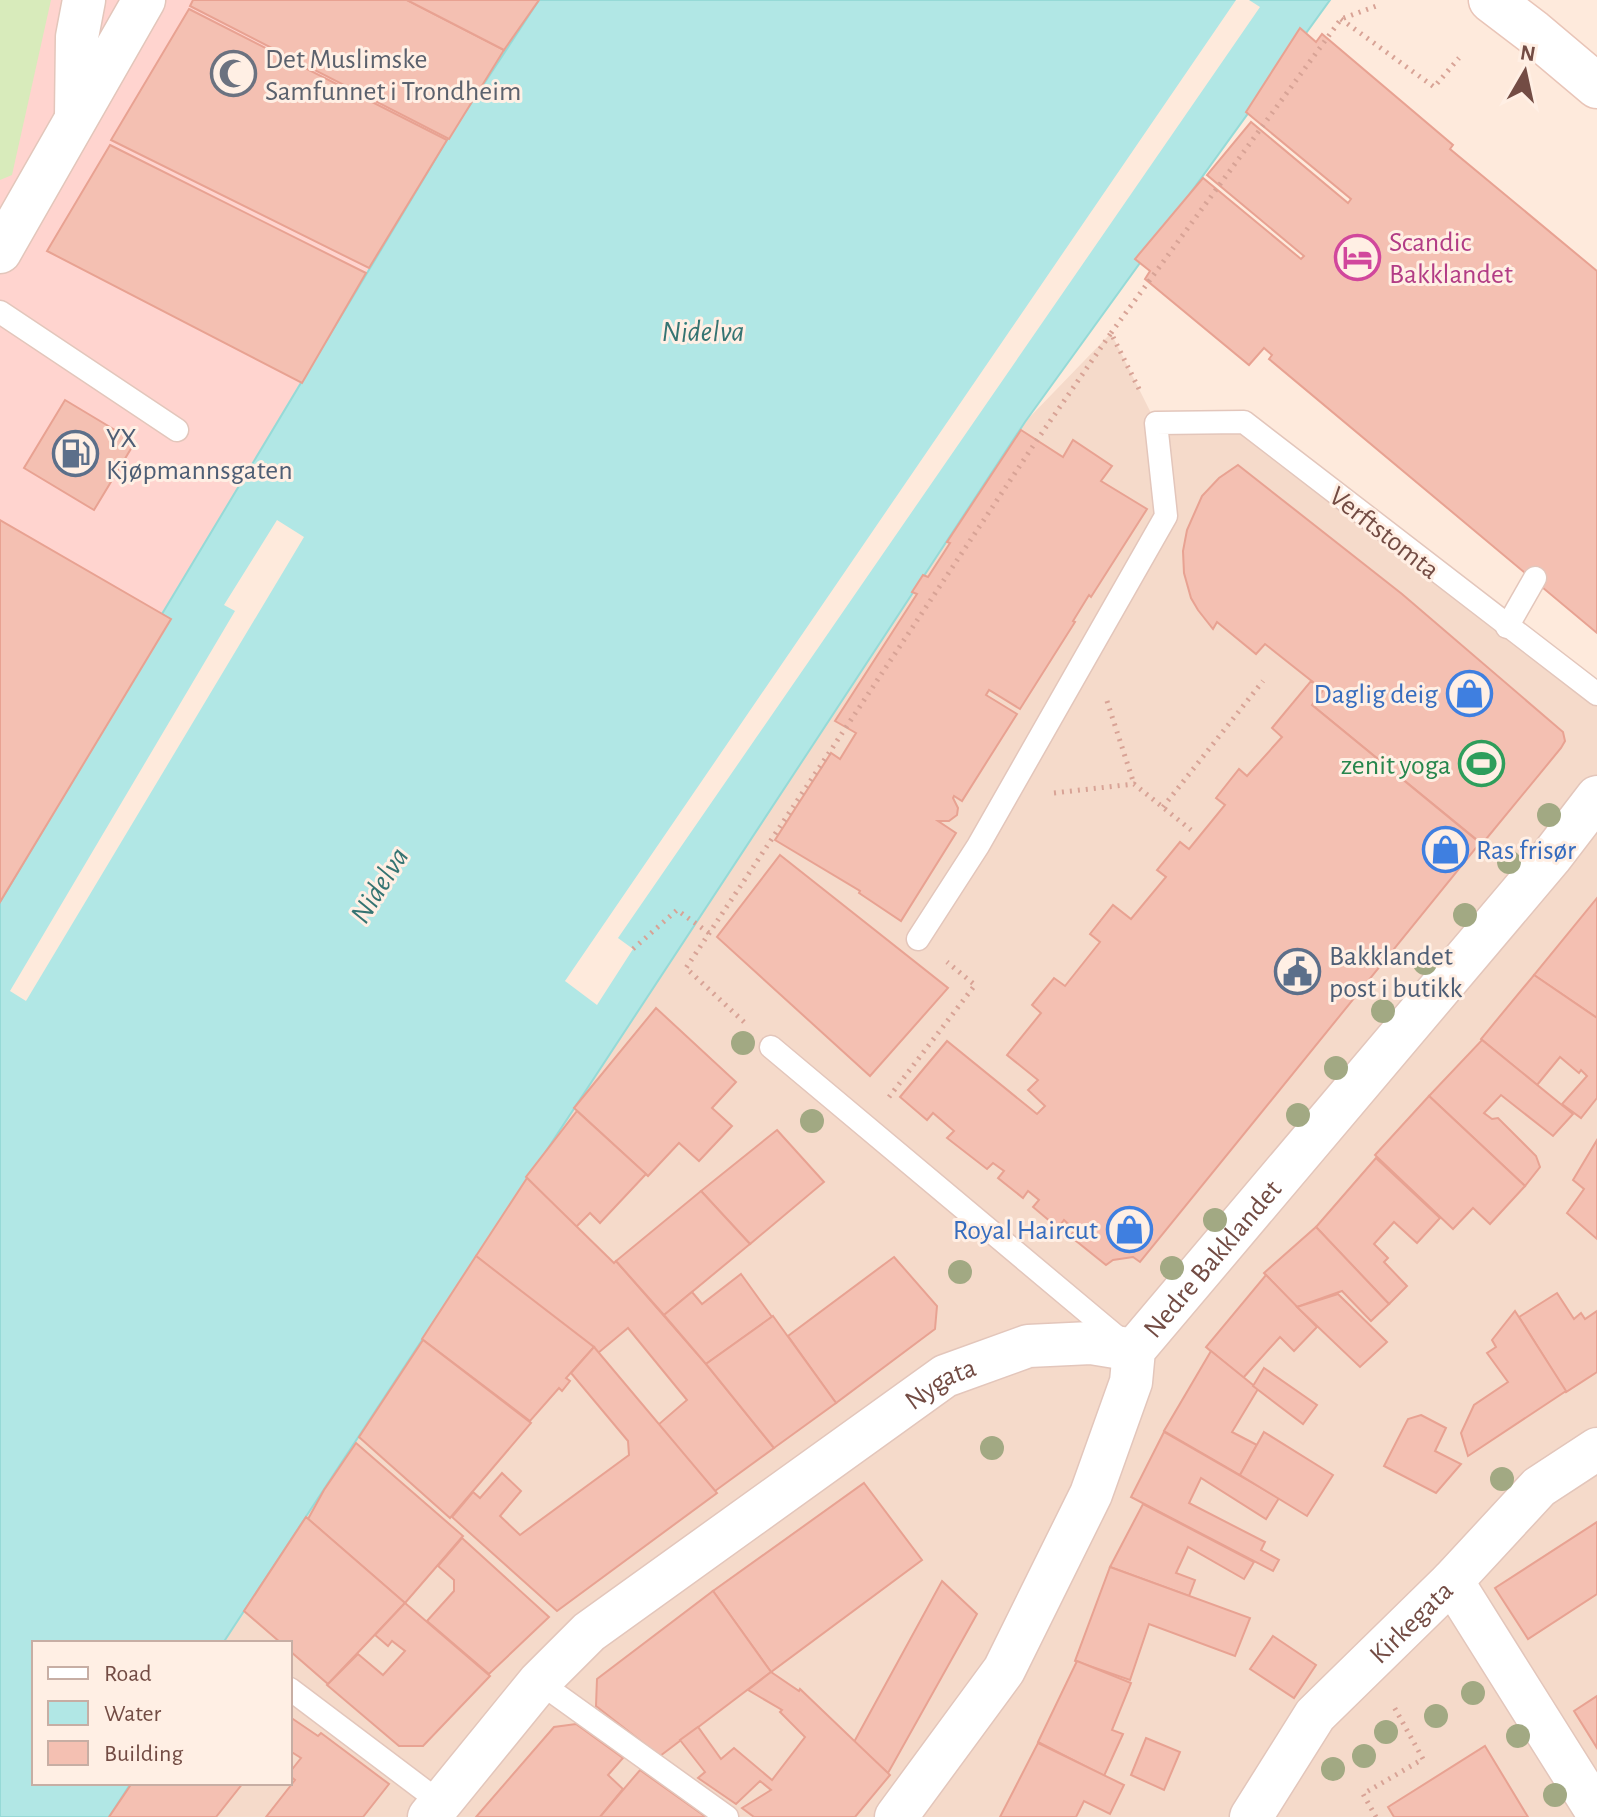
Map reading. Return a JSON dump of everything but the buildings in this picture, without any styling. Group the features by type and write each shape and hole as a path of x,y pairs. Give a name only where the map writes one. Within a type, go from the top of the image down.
{"main road":[{"path":"1491,0 1597,86"},
{"path":"1533,32 1597,66"}],"street":[{"path":"76,122 77,37 84,0"},
{"path":"0,252 144,0"},
{"name":"Nedre Bakklandet","path":"896,1817 1004,1670 1091,1494 1131,1382 1134,1350 1551,857 1597,797"},
{"name":"Nygata","path":"435,1810 539,1682 589,1632 945,1376 1028,1346 1091,1343 1134,1350"},
{"name":"Kirkegata","path":"1251,1817 1315,1715 1452,1581 1539,1487 1597,1449"},
{"path":"1452,1581 1597,1812"}],"lane":[{"path":"0,312 177,430"},
{"name":"Verftstomta","path":"1156,423 1244,422 1597,694"},
{"path":"918,939 978,846 1166,516 1156,423"},
{"path":"1507,627 1535,578"},
{"path":"771,1047 1134,1350"},
{"path":"539,1682 727,1817"},
{"path":"292,1691 435,1810"}],"path":[{"path":"771,1047 686,968 1111,333 1341,19 1379,5"},
{"path":"1341,19 1434,87 1459,58"},
{"path":"1111,333 1156,423"},
{"path":"1095,642 1105,696 1134,784 1191,830"},
{"path":"1163,807 1263,681"},
{"path":"1005,798 1134,784"},
{"path":"633,949 677,910 709,933"},
{"path":"867,1126 975,985 918,939"},
{"path":"1376,1817 1363,1794 1423,1759 1398,1714"}],"shaded area":[{"path":"0,0 539,0 447,140 369,268 163,613 171,619 0,902"},
{"path":"1111,333 1156,423 1244,422 1597,694 1597,1817 109,1817 130,1785 292,1785 292,1641 224,1641 1025,422"}],"green space":[{"path":"0,0 51,0 12,175 0,180"}],"water":[{"name":"Nidelva","path":"539,0 1330,0 1025,422 224,1641 32,1641 32,1785 130,1785 109,1817 0,1817 0,902 170,619 162,614 447,140"}],"pier":[{"path":"1236,0 1249,0 1260,7 618,938 633,949 597,1005 565,981"},
{"path":"277,520 304,537 26,1001 10,991 235,611 224,605"}],"place":[{"name":"Det Muslimske Samfunnet i Trondheim","path":"234,74"},
{"name":"Scandic Bakklandet","path":"1358,257"},
{"name":"YX Kjøpmannsgaten","path":"75,453"},
{"name":"Daglig deig","path":"1469,693"},
{"name":"zenit yoga","path":"1482,764"},
{"name":"Ras frisør","path":"1445,849"},
{"name":"Bakklandet post i butikk","path":"1298,971"},
{"name":"Royal Haircut","path":"1129,1229"}]}
